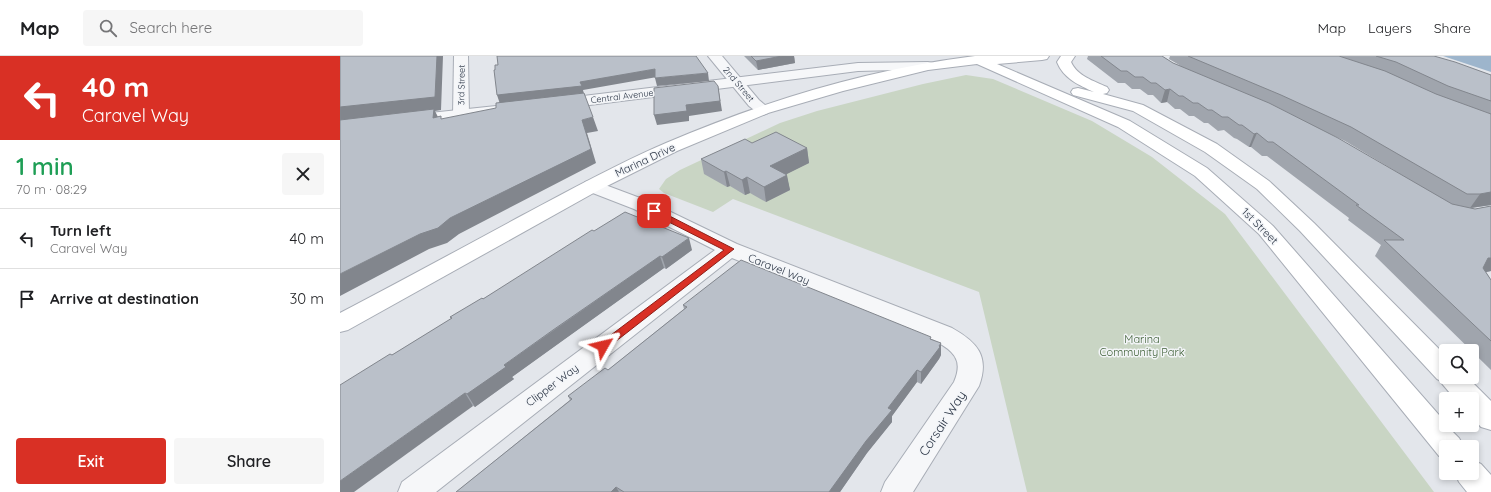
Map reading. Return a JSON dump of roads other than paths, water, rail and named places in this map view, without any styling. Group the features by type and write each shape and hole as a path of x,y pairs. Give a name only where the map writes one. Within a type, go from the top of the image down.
{"main road":[{"name":"Marina Drive","path":"340,324 592,186 671,147 763,110 838,88 928,66 975,57 1004,60 1042,56"},
{"path":"1068,56 1064,62 1065,67 1071,74 1138,108"},
{"name":"1st Street","path":"975,57 1014,76 1124,124 1201,172 1266,230 1300,268 1443,440"},
{"name":"1st Street","path":"1014,76 1138,108 1211,148 1263,185 1307,227 1439,365"},
{"path":"1458,384 1491,419"},
{"path":"1476,480 1486,492"}],"street":[{"name":"3rd Street","path":"461,56 461,115"},
{"name":"2nd Street","path":"715,56 754,103 763,110"},
{"name":"Central Avenue","path":"547,105 858,67 928,66"},
{"path":"400,122 508,110"},
{"name":"Caravel Way","path":"592,186 642,204 730,249 943,334 956,341 966,350"},
{"name":"Clipper Way","path":"412,492 730,249"},
{"name":"Corsair Way","path":"896,492 966,386 971,374 971,362 966,350"}],"water":[{"path":"1443,56 1491,56 1491,72"}],"park label":[{"name":"Marina Community Park","path":"1142,345"}]}
